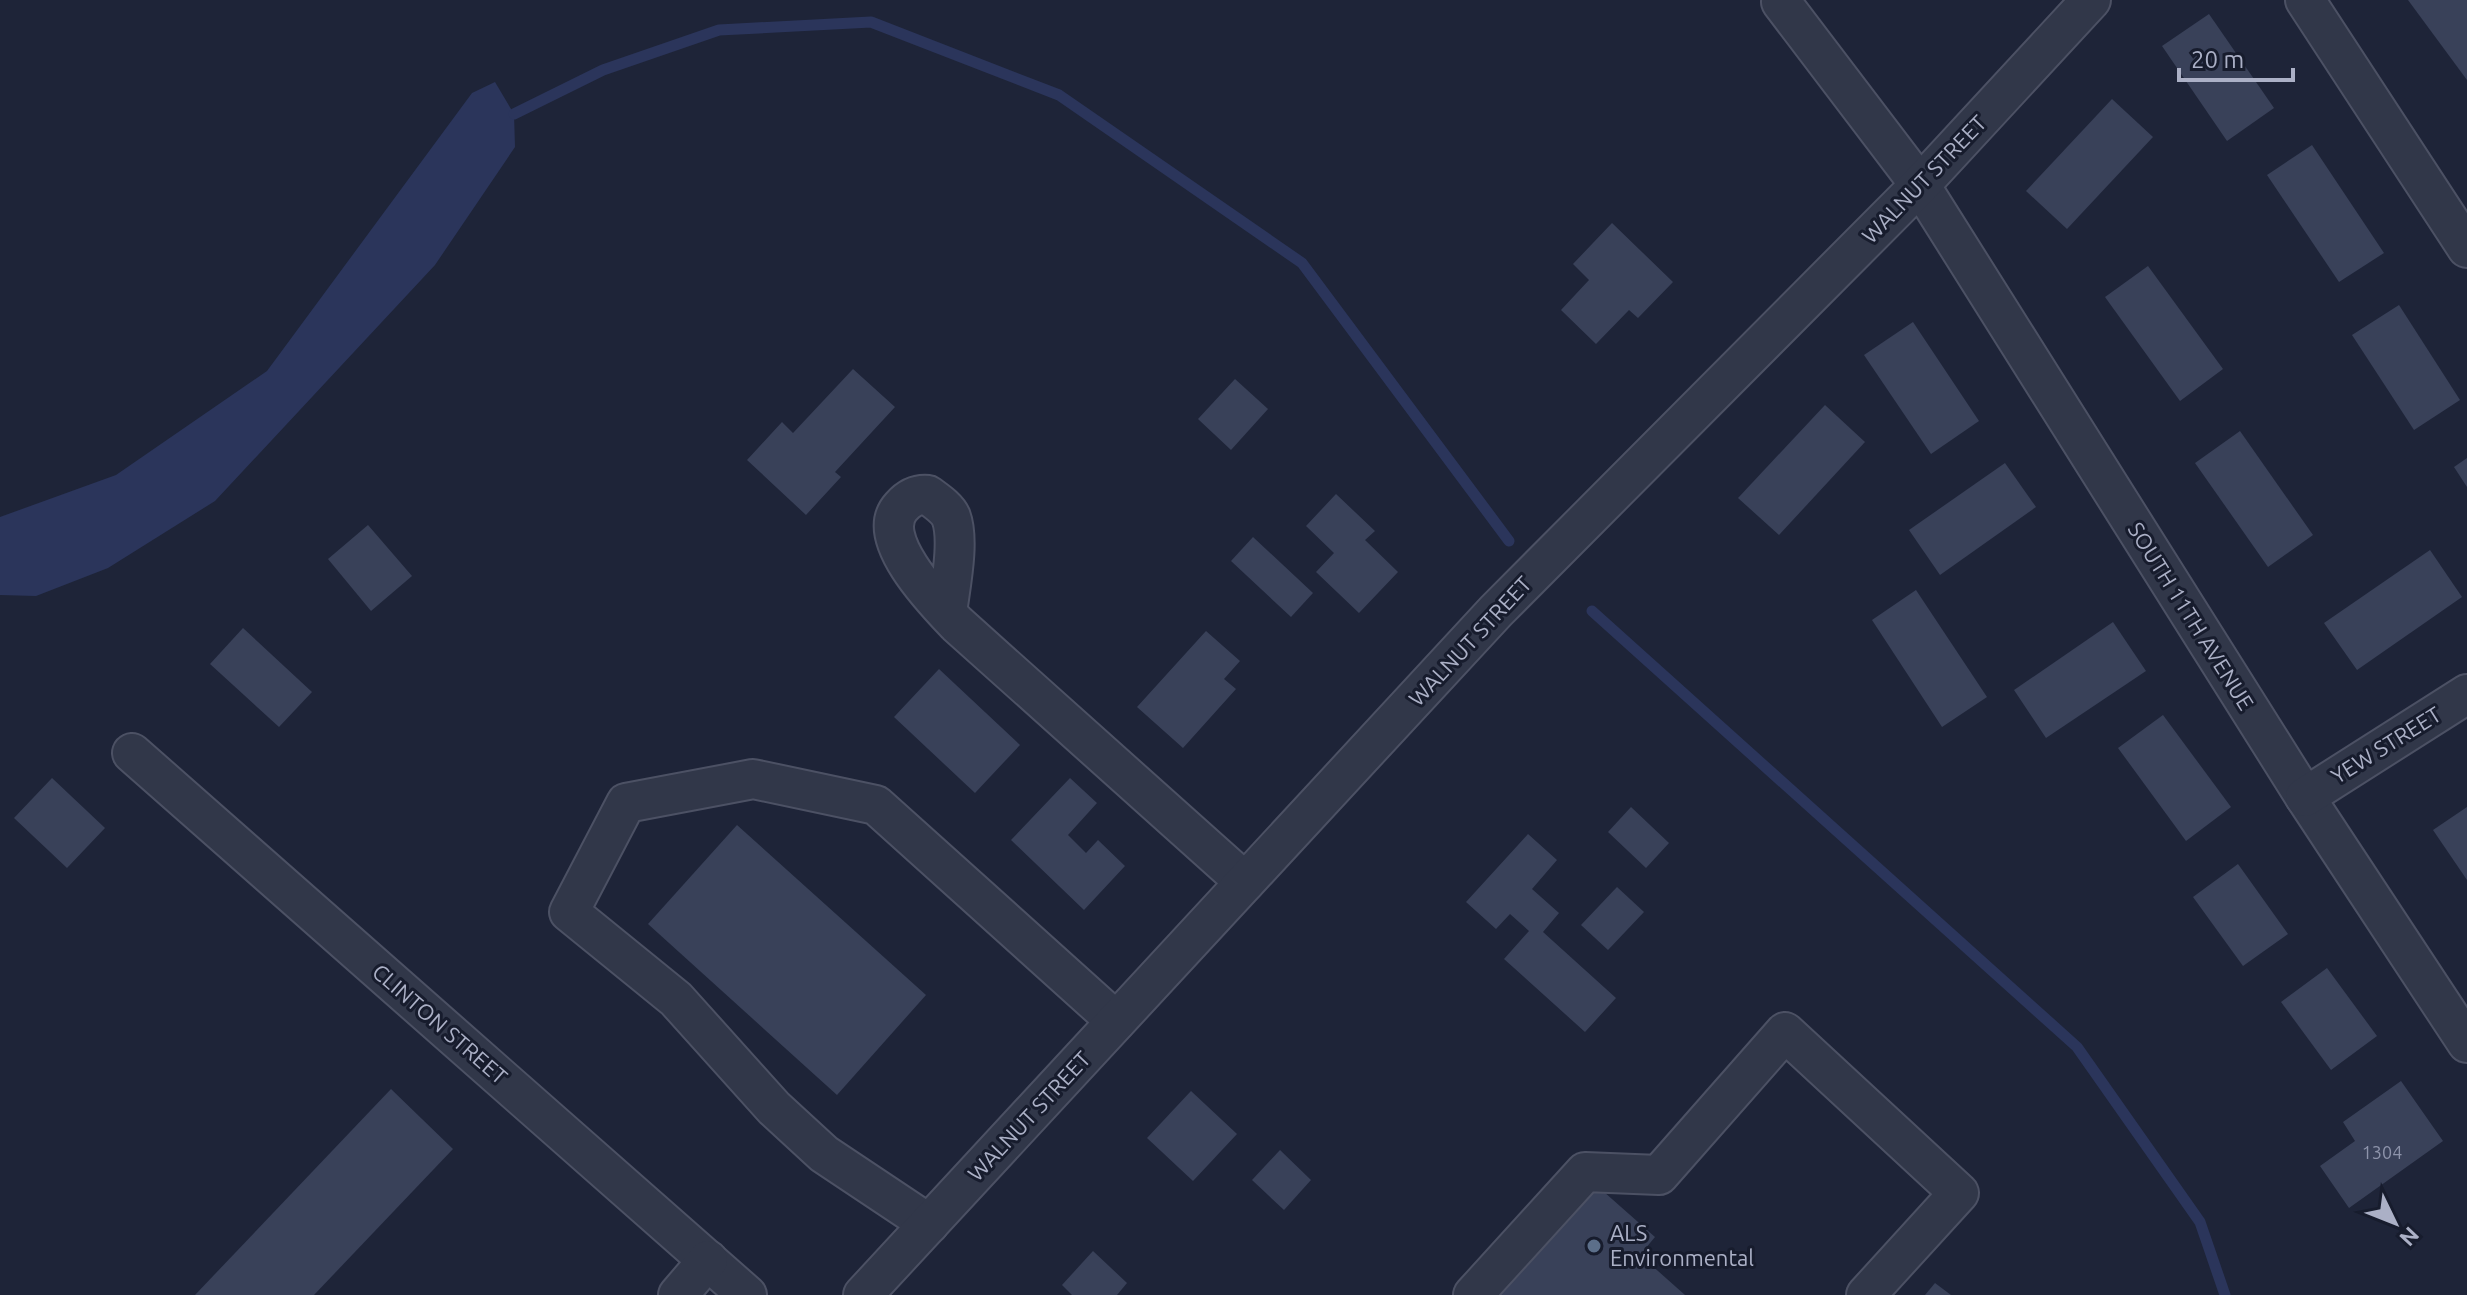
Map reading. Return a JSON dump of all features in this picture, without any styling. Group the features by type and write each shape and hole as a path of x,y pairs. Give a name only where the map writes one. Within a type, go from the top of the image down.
{"street":[{"name":"WALNUT STREET","path":"863,1295 1496,611 1920,185 2091,0"},
{"path":"2305,0 2467,248"},
{"name":"SOUTH 11TH AVENUE","path":"1781,2 1920,185 2305,797 2467,1043"},
{"path":"947,613 1245,882"},
{"name":"YEW STREET","path":"2305,797 2467,694"},
{"name":"CLINTON STREET","path":"132,753 747,1295"},
{"path":"929,1224 824,1154 774,1108 676,999 569,912 626,803 753,779 876,805 1116,1021"},
{"path":"1473,1295 1585,1172 1659,1175 1785,1032 1959,1193 1866,1295"},
{"path":"678,1295 708,1260"}],"water":[{"path":"495,82 514,114 515,147 435,265 215,501 108,568 36,596 0,595 0,517 116,475 267,371 472,93"}],"building":[{"path":"2408,0 2467,0 2467,80"},
{"path":"2209,14 2274,108 2227,141 2162,46"},
{"path":"2112,99 2153,137 2067,229 2026,191"},
{"path":"2312,145 2384,253 2339,282 2267,175"},
{"path":"1612,223 1673,282 1638,318 1629,310 1596,344 1561,310 1589,280 1573,264"},
{"path":"2148,266 2223,369 2180,401 2105,297"},
{"path":"2399,305 2460,400 2414,430 2352,335"},
{"path":"1913,322 1979,421 1931,454 1864,355"},
{"path":"853,369 895,407 835,472 841,477 806,515 747,460 782,422 793,433"},
{"path":"1235,379 1268,409 1231,450 1198,419"},
{"path":"1825,405 1865,442 1779,535 1738,498"},
{"path":"2240,431 2313,535 2268,567 2195,463"},
{"path":"2467,458 2467,487 2454,467"},
{"path":"2005,463 2036,507 1940,575 1909,530"},
{"path":"1336,494 1375,531 1365,540 1398,572 1359,613 1316,572 1334,553 1306,526"},
{"path":"368,525 412,576 371,611 328,559"},
{"path":"1253,537 1313,593 1291,617 1231,561"},
{"path":"2430,550 2462,597 2357,670 2324,623"},
{"path":"1916,590 1987,697 1942,727 1872,620"},
{"path":"2113,622 2146,671 2046,738 2014,690"},
{"path":"243,628 312,692 279,727 210,664"},
{"path":"1206,631 1240,661 1224,679 1236,689 1183,748 1137,707"},
{"path":"939,669 1020,745 975,793 894,717"},
{"path":"2163,715 2231,807 2186,841 2118,748"},
{"path":"52,778 105,828 67,868 14,818"},
{"path":"1070,778 1097,803 1068,835 1086,853 1098,840 1125,866 1084,910 1011,840"},
{"path":"1631,807 1669,843 1646,868 1608,832"},
{"path":"2467,807 2467,880 2433,830"},
{"path":"737,825 926,995 837,1095 648,924"},
{"path":"1528,834 1557,860 1532,889 1559,913 1543,932 1616,998 1585,1032 1504,959 1529,931 1510,914 1496,929 1466,902"},
{"path":"2238,864 2288,934 2243,966 2193,897"},
{"path":"1617,887 1644,912 1608,950 1581,925"},
{"path":"2327,968 2377,1036 2331,1070 2281,1002"},
{"path":"2401,1081 2443,1141 2349,1208 2320,1166 2355,1141 2343,1122"},
{"path":"391,1089 453,1149 314,1295 195,1295"},
{"path":"1191,1091 1237,1134 1193,1181 1147,1138"},
{"path":"1280,1150 1311,1180 1284,1210 1252,1180"},
{"name":"ALS Environmental","path":"1595,1184 1655,1237 1640,1255 1685,1295 1498,1295"},
{"path":"1093,1251 1127,1283 1117,1295 1072,1295 1062,1285"},
{"path":"1935,1283 1951,1295 1925,1295"}],"waterway":[{"path":"514,114 603,70 719,30 871,22 1059,95 1302,263 1509,541"},
{"path":"1592,611 2077,1047 2200,1222 2225,1295"}],"place":[{"name":"ALS Environmental","path":"1594,1246"}]}
